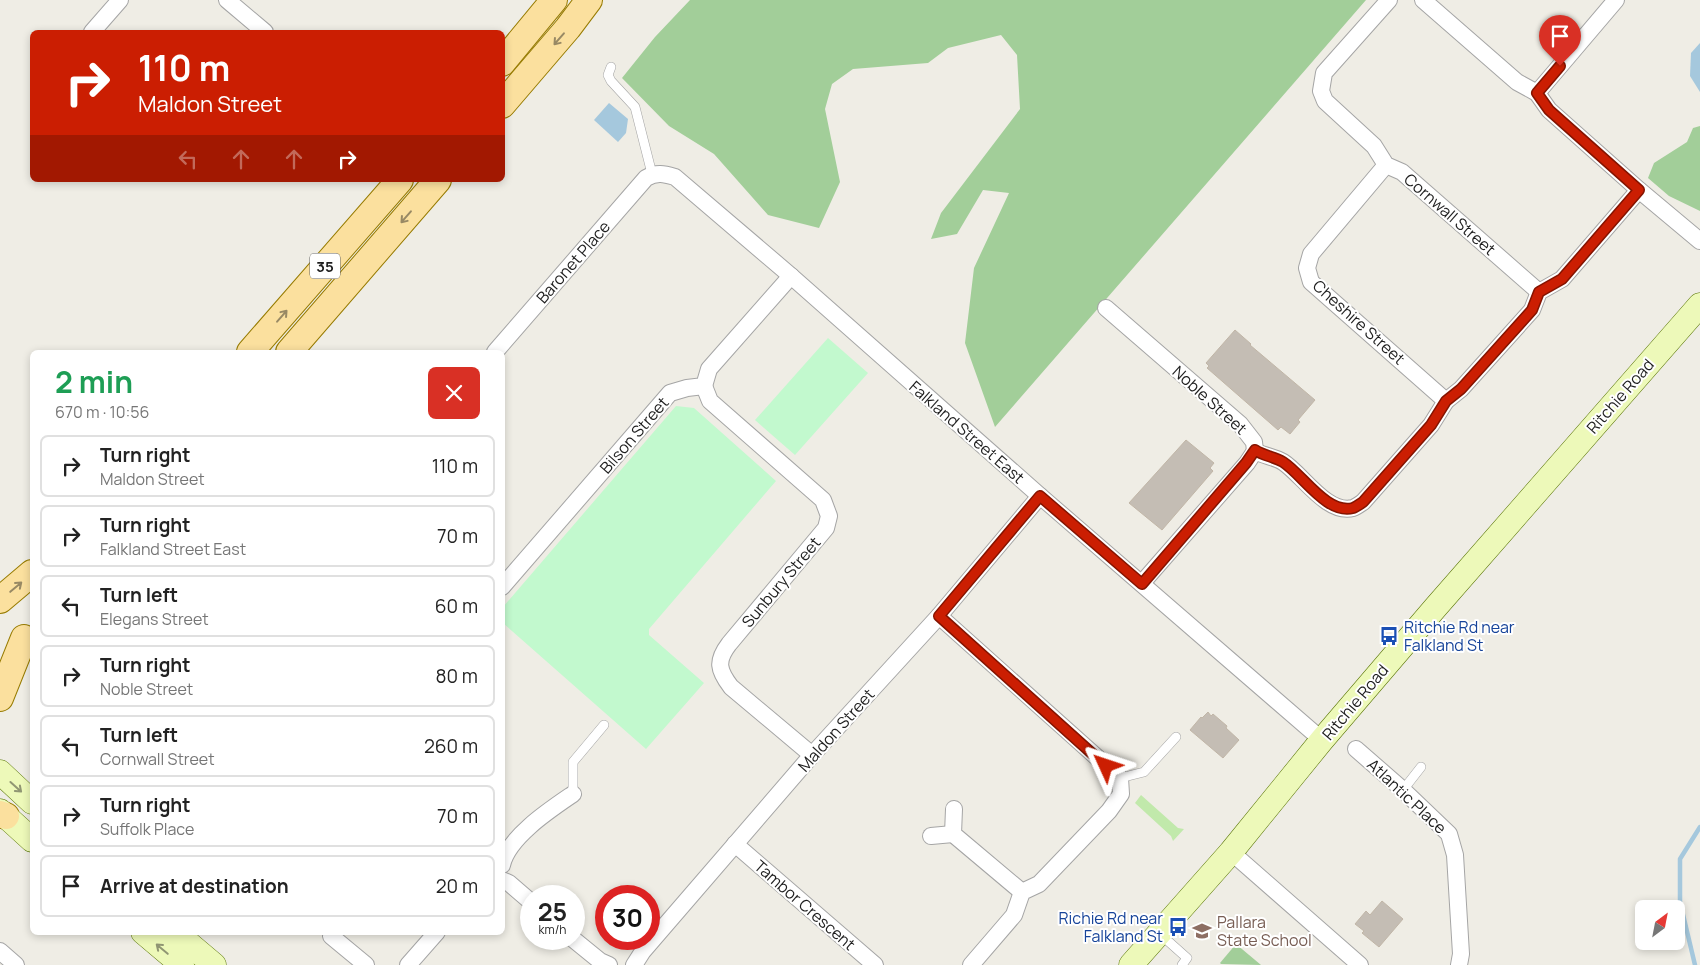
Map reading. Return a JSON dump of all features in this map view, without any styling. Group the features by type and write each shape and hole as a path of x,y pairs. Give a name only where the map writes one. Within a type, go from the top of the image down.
{"main road":[{"path":"505,59 554,0"},
{"path":"505,102 568,28 589,0"},
{"name":"35","path":"252,350 398,182"},
{"name":"35","path":"291,350 436,182"},
{"path":"0,600 30,575"},
{"path":"0,658 28,634"},
{"path":"0,698 28,634"}],"street":[{"path":"94,30 120,0"},
{"path":"227,0 263,30"},
{"name":"Cornwall Street","path":"1389,0 1324,73 1321,91 1325,101 1374,146 1386,164 1402,172 1539,292"},
{"path":"1423,0 1517,82 1537,93 1549,110 1700,241"},
{"path":"1537,93 1616,0"},
{"name":"Cheshire Street","path":"1386,164 1311,254 1307,268 1311,282 1446,401"},
{"name":"Falkland Street East","path":"652,174 664,173 675,178 791,276 1040,496 1322,740"},
{"name":"Baronet Place","path":"496,350 646,178 652,174"},
{"path":"1539,292 1562,279 1639,190"},
{"path":"704,386 709,369 791,276"},
{"name":"Noble Street","path":"1106,308 1240,424 1254,442 1255,450 1283,462 1335,506 1353,508 1363,502 1431,425 1446,401 1461,389 1532,310 1539,292"},
{"name":"Ritchie Road","path":"1131,965 1231,852 1322,740 1434,608 1700,304"},
{"name":"Bilson Street","path":"505,584 670,393 704,386"},
{"name":"Sunbury Street","path":"704,386 710,402 823,500 829,516 826,528 721,655 720,667 731,687 812,755"},
{"path":"1142,584 1246,463 1255,450"},
{"name":"Maldon Street","path":"634,965 643,951 812,755 939,616 1040,496"},
{"path":"939,616 1120,778 1121,794 1109,811 1039,884 1022,892 1014,915 971,965"},
{"name":"Atlantic Place","path":"1356,749 1449,834 1455,855 1461,954 1459,965"},
{"path":"0,772 30,800"},
{"path":"505,856 534,821 573,794"},
{"path":"953,834 954,809"},
{"path":"2,814 30,838"},
{"path":"931,836 953,834 1022,892"},
{"name":"Tambor Crescent","path":"735,844 875,965"},
{"path":"1231,852 1360,965"},
{"path":"505,881 520,892"},
{"path":"147,935 182,965"},
{"path":"179,935 214,965"},
{"path":"408,965 434,935"},
{"path":"331,936 366,965"},
{"path":"585,949 600,961 609,965"},
{"path":"0,951 16,965"}],"lane":[{"path":"612,67 608,75 611,81 635,107 652,174"},
{"path":"573,794 573,762 604,725"},
{"path":"1120,778 1144,772 1176,737"},
{"path":"1403,790 1421,767"},
{"path":"1159,933 1187,958 1182,965"}],"green space":[{"path":"690,0 1366,0 995,427 965,343 974,268 1009,193 983,190 957,234 931,239 941,213 1020,109 1017,55 1001,35 948,48 928,63 853,69 832,84 825,109 840,182 819,228 768,215 714,154 669,126 622,78 655,37"},
{"path":"1700,126 1700,211 1669,196 1648,178 1654,163 1687,142 1693,128"},
{"path":"828,338 868,373 795,455 755,420"},
{"path":"676,406 694,408 776,481 649,629 649,635 704,683 646,749 505,625 505,605"},
{"path":"1141,795 1178,828 1184,829 1173,841 1171,836 1135,803"},
{"path":"1236,944 1261,965 1221,964"}],"water":[{"path":"1700,43 1700,92 1690,76 1691,53"},
{"path":"609,103 628,119 626,133 618,142 594,120"}],"building":[{"path":"1235,330 1315,400 1298,420 1300,422 1290,434 1281,427 1278,430 1207,368 1209,366 1206,363"},
{"path":"1186,440 1214,463 1210,468 1213,471 1162,530 1129,503"},
{"path":"1208,712 1227,726 1226,728 1239,740 1223,758 1190,730"},
{"path":"1382,901 1403,919 1379,947 1362,933 1364,931 1355,924 1366,911 1370,915"}],"waterway":[{"path":"1695,965 1680,902 1680,859 1700,827"}],"place":[{"name":"Ritchie Rd near Falkland St","path":"1389,636"},
{"name":"Richie Rd near Falkland St","path":"1178,927"},
{"name":"Pallara State School","path":"1202,931"}],"route":[{"path":"1106,766 939,616 1040,496 1142,584 1246,463 1255,450 1283,462 1335,506 1353,508 1363,502 1431,425 1446,401 1461,389 1532,310 1539,292 1562,279 1639,190 1549,110 1537,93 1560,66"}]}
